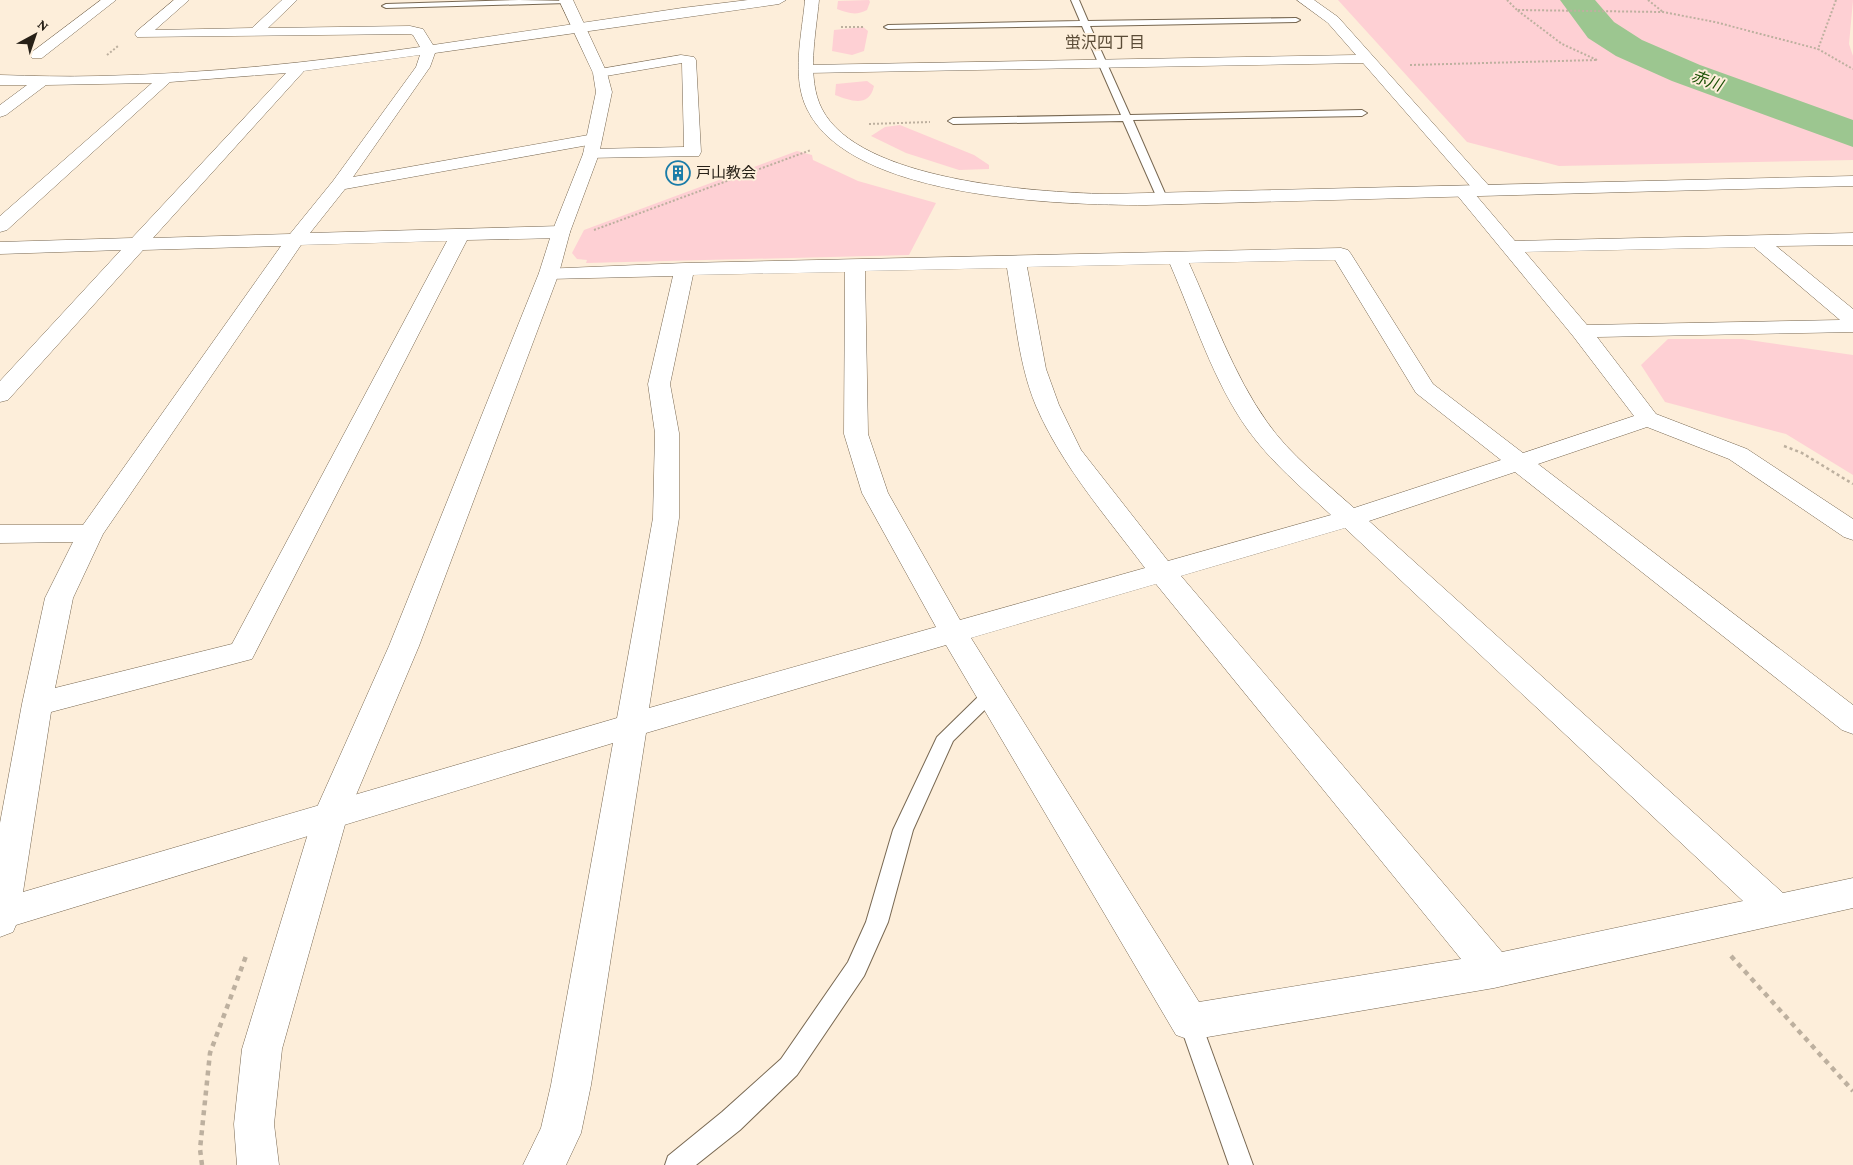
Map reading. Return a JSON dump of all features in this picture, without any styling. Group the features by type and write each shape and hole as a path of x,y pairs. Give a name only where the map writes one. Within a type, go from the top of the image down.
{"street":[{"path":"37,55 109,0"},
{"path":"182,0 142,34 410,30 418,32 429,49"},
{"path":"255,33 290,0"},
{"path":"258,1165 254,1124 262,1049 331,814 404,646 549,273 559,237 593,146 604,92 600,73 578,28 567,0"},
{"path":"0,80 41,82 164,80 298,68 578,28 729,3 779,0"},
{"path":"812,0 807,70 809,102 820,120 836,136 861,152 895,166 939,180 987,190 1041,196 1162,198 1853,181"},
{"path":"1304,0 1318,7 1333,20 1484,191"},
{"path":"429,49 423,68 339,185 295,240 91,533 59,598 37,704 0,916 331,814 633,725 1351,518 1648,420"},
{"path":"339,185 593,146 692,152 689,60 681,59 600,73"},
{"path":"807,70 1366,59"},
{"path":"0,395 298,68"},
{"path":"0,226 164,80"},
{"path":"0,112 41,82"},
{"path":"1463,191 1581,331 1648,420 1738,454 1853,530"},
{"path":"0,248 460,235 559,237"},
{"path":"37,704 242,652 460,235"},
{"path":"1510,247 1853,239"},
{"path":"1758,241 1853,320"},
{"path":"549,273 1341,254 1424,388 1853,722"},
{"path":"1177,258 1236,392 1258,427 1282,456 1778,911"},
{"path":"1016,262 1036,369 1047,405 1070,452 1162,572 1494,971"},
{"path":"855,265 856,434 875,493 953,633 1190,1022 1494,971 1705,927 1853,893"},
{"path":"544,1165 560,1133 571,1085 633,725 666,518 667,432 659,384 685,269"},
{"path":"1581,331 1853,326"},
{"path":"0,534 91,533"}],"lane":[{"path":"386,6 567,0"},
{"path":"1075,0 1162,198"},
{"path":"888,27 1296,20"},
{"path":"953,121 1362,113"},
{"path":"677,1165 731,1122 789,1067 850,977 877,922 903,830 946,737 991,695"},
{"path":"1190,1022 1241,1165"}],"path":[{"path":"1410,65 1597,60 1562,44 1507,0"},
{"path":"1648,0 1663,12"},
{"path":"1818,49 1836,0"},
{"path":"1518,10 1663,12 1715,22 1818,49 1853,69"},
{"path":"863,124 953,121"},
{"path":"559,237 579,241 582,234 811,150"},
{"path":"1705,927 1853,1091"}],"shaded area":[{"path":"869,0 867,10 859,13 848,13 837,9 838,1"},
{"path":"1338,0 1853,0 1849,44 1853,56 1853,160 1559,166 1467,142"},
{"path":"863,27 868,31 864,51 852,55 832,51 834,30"},
{"path":"867,81 874,86 872,93 864,100 853,101 835,95 836,84"},
{"path":"900,125 974,155 989,165 989,169 959,170 906,153 871,136 885,127"},
{"path":"797,151 812,155 813,160 858,181 936,203 909,255 586,263 587,260 577,259 572,253 584,230"},
{"path":"1668,339 1742,339 1853,355 1853,475 1786,434 1665,402 1641,365"}],"waterway":[{"name":"赤川","path":"1577,0 1601,30 1629,48 1686,73 1853,134"}],"place":[{"name":"戸山教会","path":"678,173"}],"district":[{"name":"蛍沢四丁目","path":"1105,42"}]}
